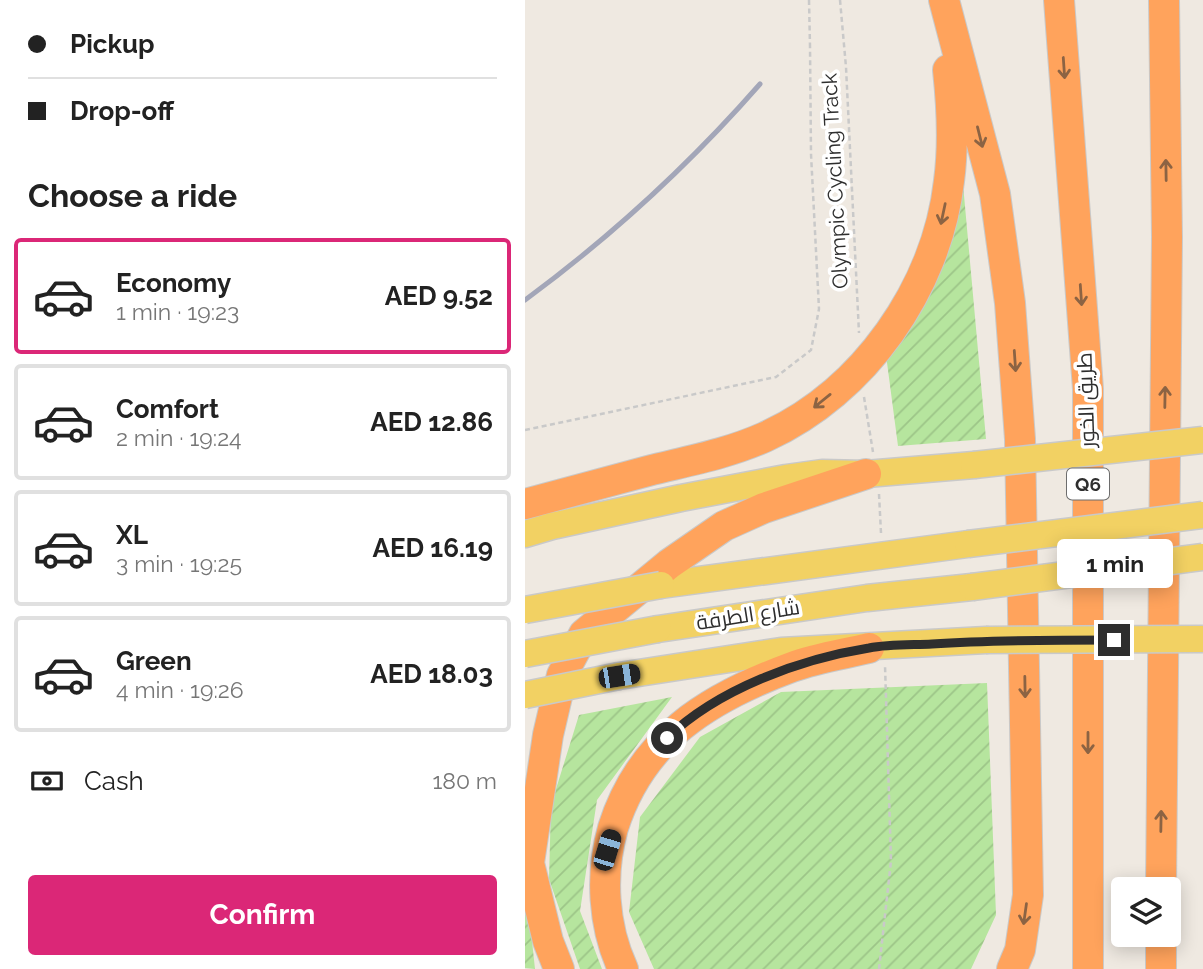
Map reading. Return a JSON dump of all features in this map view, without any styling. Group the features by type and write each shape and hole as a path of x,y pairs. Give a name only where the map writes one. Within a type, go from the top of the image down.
{"highway":[{"path":"525,504 720,454 767,436 810,411 849,379 883,342 907,306 926,267 940,226 949,184 953,140 942,0"},
{"path":"942,0 995,194 1010,303 1020,439 1028,895 1020,950 1012,969"},
{"name":"طريق الخور","path":"1059,0 1088,389 1088,969"},
{"path":"1161,877 1167,237 1164,0"},
{"path":"559,969 545,929 529,863 548,735 562,676 584,634 669,564 724,526 764,508 873,471"},
{"path":"623,969 615,952 605,901 607,850 622,800 649,757 686,720 738,690 793,667 877,654"},
{"path":"1160,969 1161,947"}],"main road":[{"path":"525,534 681,498 822,473 974,465 1203,440"},
{"name":"شارع الطرفة","path":"525,610 661,585 1203,515"},
{"name":"شارع الطرفة","path":"525,654 658,629 867,598 1203,557"},
{"path":"525,695 619,676 781,651 877,654 986,640 1203,639"}],"path":[{"path":"525,430 776,377 811,349 819,309 811,153 809,0"},
{"name":"Olympic Cycling Track","path":"840,0 846,67 859,335"},
{"path":"864,395 881,544"},
{"path":"877,654 891,861 879,969"}],"green space":[{"path":"962,173 986,439 898,446 886,355"},
{"path":"987,683 996,915 971,969 654,969 629,912 640,817 700,737 781,692"},
{"path":"672,697 597,800 580,911 602,969 580,969 549,879 551,805 579,715"},
{"path":"525,876 535,969 525,968"}],"railway":[{"path":"525,300 619,225 706,143 760,84"}],"route":[{"path":"667,738 686,720 738,690 793,667 869,648 986,640 1114,640"}]}
